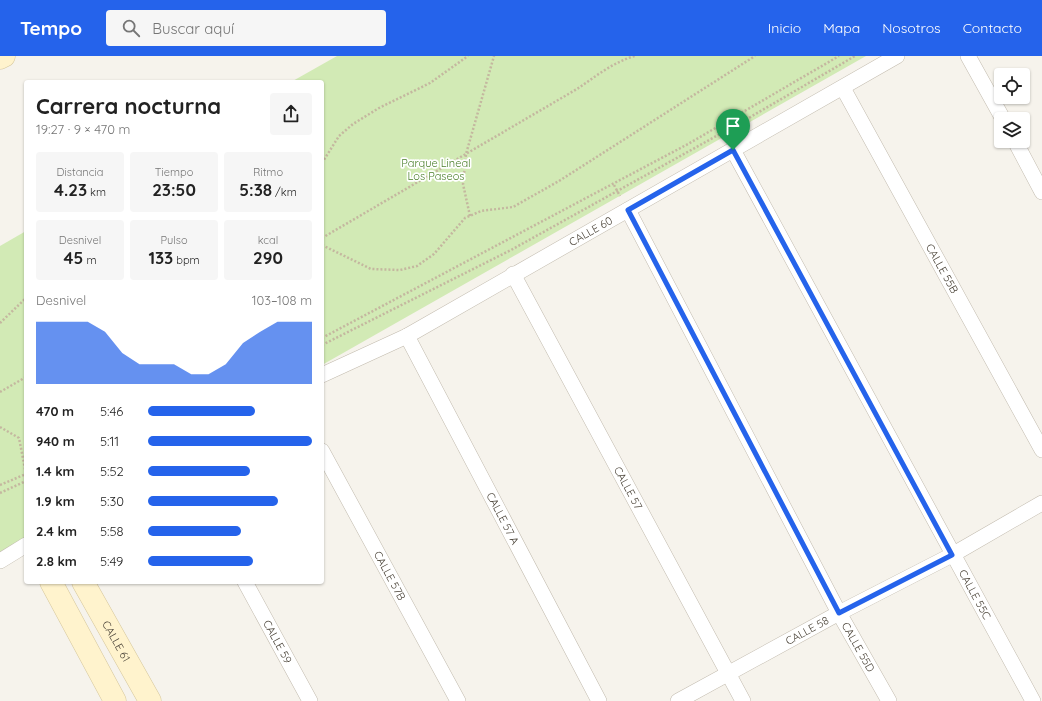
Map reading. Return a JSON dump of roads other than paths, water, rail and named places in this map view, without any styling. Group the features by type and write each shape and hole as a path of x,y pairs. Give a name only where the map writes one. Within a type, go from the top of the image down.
{"street":[{"path":"0,58 4,56"},
{"name":"CALLE 60","path":"324,374 407,336 513,274 897,56"},
{"path":"968,56 999,112"},
{"name":"CALLE 55B","path":"843,88 1042,450"},
{"path":"1019,148 1042,192"},
{"name":"CALLE 55C","path":"733,150 952,555 1033,701"},
{"name":"CALLE 55D","path":"628,210 839,613 889,701"},
{"name":"CALLE 57","path":"513,274 743,701"},
{"name":"CALLE 57 A","path":"407,336 599,701"},
{"name":"CALLE 57B","path":"324,454 458,701"},
{"name":"CALLE 58","path":"678,701 839,613 952,555 1042,503"},
{"path":"0,561 24,546"},
{"path":"52,584 115,701"},
{"name":"CALLE 61","path":"84,584 150,701"},
{"name":"CALLE 59","path":"246,584 310,701"}],"park label":[{"name":"Parque Lineal Los Paseos","path":"436,169"}]}
